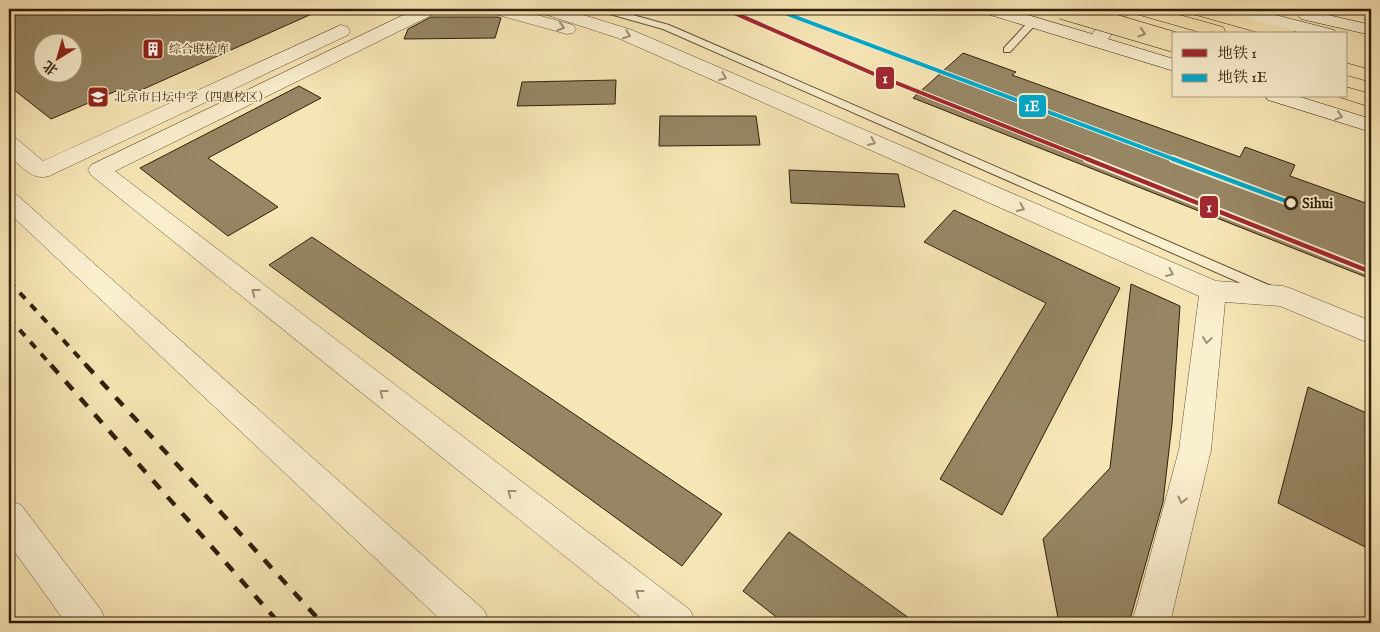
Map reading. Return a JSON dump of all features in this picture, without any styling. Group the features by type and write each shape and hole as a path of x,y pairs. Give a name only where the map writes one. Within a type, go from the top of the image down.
{"highway":[{"path":"1062,9 1172,41"},
{"path":"1139,9 1218,32"},
{"path":"1195,9 1279,32"},
{"path":"1348,52 1371,58"},
{"path":"1348,70 1371,76"},
{"path":"1348,95 1371,101"}],"street":[{"path":"9,144 41,172 390,9"},
{"path":"430,9 99,170 677,623"},
{"path":"497,9 581,33 664,64 679,58"},
{"path":"547,9 625,34 1213,291 1283,296 1371,333"},
{"path":"990,9 1172,64"},
{"path":"1056,30 1074,9"},
{"path":"1096,42 1122,9"},
{"path":"1232,9 1319,32"},
{"path":"1280,9 1371,30"},
{"path":"1348,39 1371,44"},
{"path":"1281,98 1371,126"},
{"path":"9,200 471,623"},
{"path":"1150,623 1195,450 1213,291"},
{"path":"9,516 88,623"}],"lane":[{"path":"602,9 666,26 1283,296"},
{"path":"1007,50 1033,22"}],"building":[{"name":"综合联检库","path":"9,9 323,9 130,95 121,89 51,119 9,86"},
{"path":"431,17 501,18 495,38 404,39 408,29"},
{"path":"963,53 1016,72 1012,75 1240,157 1245,147 1295,165 1290,176 1371,205 1371,279 913,98"},
{"path":"616,80 615,104 517,106 522,82"},
{"path":"299,86 321,98 208,158 278,207 228,236 140,168"},
{"path":"660,116 756,116 760,145 659,146"},
{"path":"789,170 898,174 905,207 791,203"},
{"path":"954,210 1120,288 1002,515 940,479 1046,303 924,242"},
{"path":"312,237 722,514 682,566 269,265"},
{"path":"1131,284 1180,306 1172,424 1163,502 1129,623 1059,623 1043,539 1110,468"},
{"path":"1308,387 1371,415 1371,550 1278,503"},
{"path":"789,532 916,623 784,623 743,591"}],"railway":[{"path":"9,281 87,366"},
{"path":"9,318 52,366"},
{"path":"51,365 279,623"},
{"path":"86,365 322,623"}],"metro line":[{"name":"1","path":"725,9 874,74 1371,272"},
{"name":"1E","path":"774,9 1291,203"}],"place":[{"name":"综合联检库","path":"153,49"},
{"name":"北京市日坛中学（四惠校区）","path":"98,97"},
{"name":"Sihui","path":"1291,203"}]}
